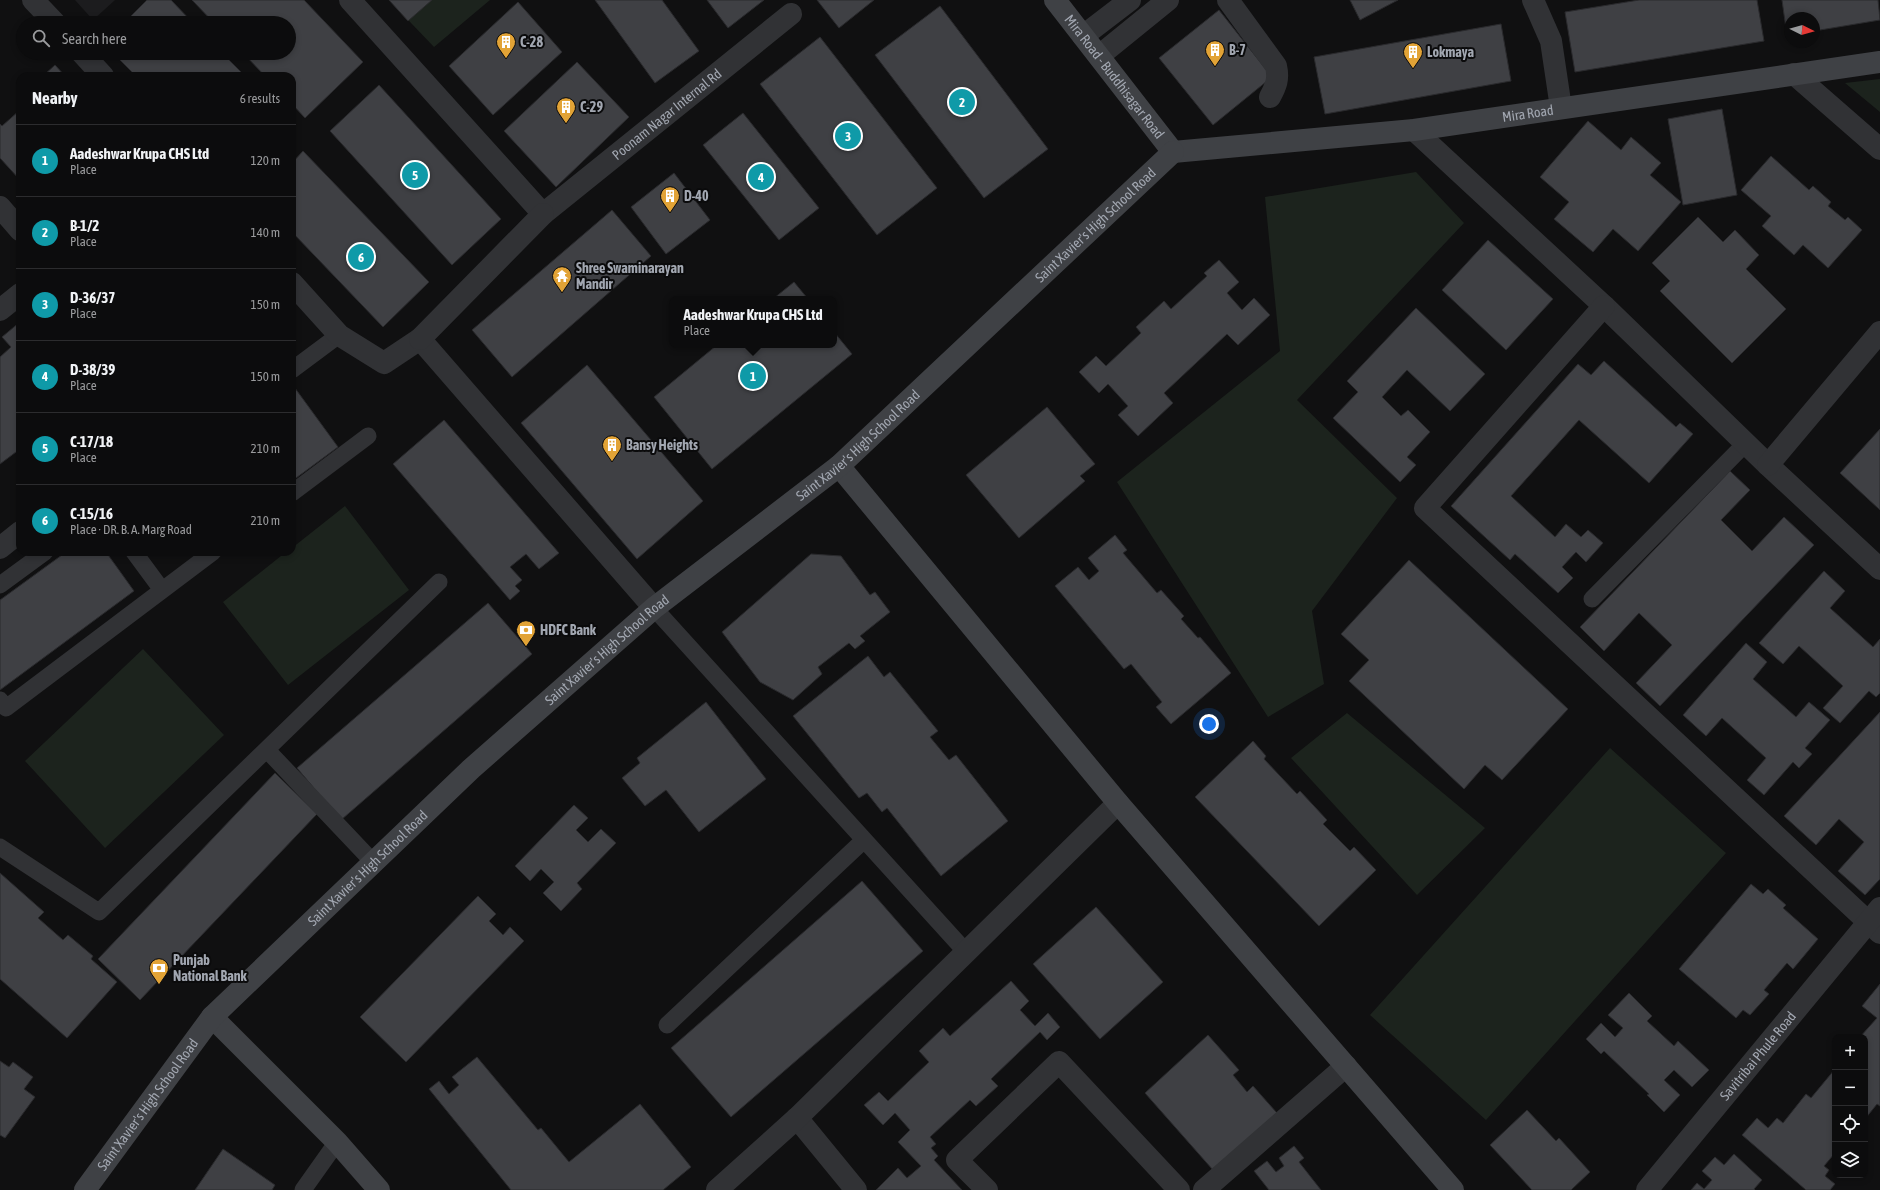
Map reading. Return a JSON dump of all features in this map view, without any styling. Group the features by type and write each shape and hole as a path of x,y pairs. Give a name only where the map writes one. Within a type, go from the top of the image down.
{"street":[{"path":"33,0 48,16"},
{"path":"350,0 543,214"},
{"name":"Mira Road - Buddhisagar Road","path":"1055,0 1173,152"},
{"path":"1083,36 1130,0"},
{"path":"1099,56 1168,0"},
{"path":"1228,0 1276,66 1278,75 1276,86 1270,97"},
{"path":"1532,0 1551,41 1561,108"},
{"name":"Poonam Nagar Internal Rd","path":"339,335 384,363 420,339 543,214 791,14"},
{"path":"88,60 99,72"},
{"name":"Mira Road","path":"1173,152 1414,130 1880,62"},
{"path":"1794,74 1880,149"},
{"path":"1414,130 1604,306 1768,465 1880,569"},
{"name":"Saint Xavier's High School Road","path":"86,1190 212,1017 471,769 654,608 839,466 1173,152"},
{"path":"0,207 16,225"},
{"path":"0,310 16,297"},
{"path":"296,297 339,335"},
{"path":"1604,306 1425,508 1876,921"},
{"path":"1768,465 1880,332"},
{"path":"420,339 654,608"},
{"path":"839,466 1118,803 1453,1190"},
{"path":"0,548 16,535"},
{"path":"716,1190 797,1118 1118,803"},
{"name":"Savitribai Phule Road","path":"1647,1190 1876,921"},
{"path":"212,1017 337,1142 379,1190"},
{"path":"987,1190 957,1160 1059,1062 1179,1190"},
{"path":"1204,1190 1346,1066"},
{"path":"797,1118 856,1190"}],"lane":[{"path":"296,367 339,335"},
{"path":"296,490 368,436"},
{"path":"1592,599 1746,443"},
{"path":"0,585 39,556"},
{"path":"137,556 162,590"},
{"path":"0,700 6,708 208,556"},
{"path":"0,847 99,912 439,582"},
{"path":"654,608 966,952"},
{"path":"267,750 374,863"},
{"path":"668,1024 864,840"},
{"path":"303,1190 337,1142"}],"shaded area":[{"path":"75,0 115,0 97,16 89,16"},
{"path":"389,0 490,0 434,47"},
{"path":"1880,79 1880,112 1845,83"},
{"path":"1416,172 1464,223 1297,400 1397,498 1312,611 1324,684 1268,717 1117,482 1280,351 1265,197"},
{"path":"345,506 409,590 288,685 223,602 281,556 296,556 296,545"},
{"path":"143,649 224,735 105,848 25,761"},
{"path":"1347,713 1485,828 1417,895 1291,758"},
{"path":"1610,748 1726,853 1486,1120 1370,1015"}],"building":[{"path":"147,0 171,0 186,16 131,16"},
{"path":"192,0 304,0 363,62 305,118 296,108 296,72 261,72 250,60 296,60 296,16 207,16"},
{"path":"389,0 432,0 408,21"},
{"path":"595,0 662,0 699,51 655,83"},
{"path":"707,0 764,0 728,28"},
{"path":"817,0 874,0 839,28"},
{"path":"1350,0 1398,0 1360,20"},
{"path":"1639,0 1757,0 1764,41 1575,72 1565,12"},
{"path":"1782,0 1878,0 1880,20 1820,30 1820,12 1784,12 1784,14"},
{"name":"C-28","path":"518,2 562,52 493,115 449,66"},
{"path":"940,6 1048,149 984,198 875,55"},
{"name":"B-7","path":"1219,10 1272,77 1213,125 1159,58"},
{"name":"Lokmaya","path":"1501,24 1511,81 1325,114 1314,57"},
{"path":"820,37 937,188 877,235 760,84"},
{"path":"120,60 229,60 241,72 132,72"},
{"name":"C-29","path":"577,62 629,117 556,187 504,131"},
{"path":"55,65 61,72 47,72"},
{"path":"379,85 501,219 452,265 330,131"},
{"path":"1722,109 1737,195 1683,205 1668,119"},
{"path":"743,113 819,208 779,240 703,145"},
{"path":"16,114 16,176 0,158 0,124 2,126"},
{"path":"1588,121 1621,150 1631,137 1661,163 1650,175 1681,202 1638,251 1613,229 1593,252 1554,219 1569,202 1540,177"},
{"path":"303,151 429,282 383,327 296,236 296,159"},
{"path":"1771,156 1809,190 1813,186 1831,202 1828,206 1845,220 1848,217 1862,230 1828,268 1803,245 1794,255 1762,226 1771,216 1741,190"},
{"name":"D-40","path":"674,173 710,220 666,254 631,207"},
{"name":"Shree Swaminarayan Mandir","path":"612,210 651,256 512,377 472,330"},
{"path":"1698,217 1723,242 1735,230 1759,255 1746,269 1786,309 1732,363 1660,291 1670,281 1652,263"},
{"path":"1488,240 1553,299 1506,350 1442,290"},
{"path":"1219,260 1239,282 1227,293 1242,310 1254,298 1270,315 1238,345 1227,334 1164,393 1173,403 1138,436 1118,415 1128,406 1108,384 1099,393 1079,372 1096,356 1106,366 1141,333 1136,327 1164,301 1171,309 1207,276 1204,273"},
{"path":"794,282 806,296 777,296"},
{"path":"1416,308 1485,374 1450,411 1407,370 1382,397 1401,416 1408,410 1430,432 1407,457 1416,465 1400,482 1333,418 1358,392 1347,381"},
{"path":"16,325 16,452 0,464 0,357 11,347 2,337"},
{"path":"837,336 852,354 712,469 654,397 713,348 837,348"},
{"path":"1604,361 1676,427 1680,423 1693,434 1649,483 1579,420 1511,496 1555,537 1566,524 1581,537 1588,530 1603,543 1586,562 1576,552 1562,567 1573,578 1558,593 1515,554 1510,560 1451,506 1578,364 1591,375"},
{"name":"Bansy Heights","path":"587,365 703,501 637,559 521,423"},
{"path":"296,389 338,447 296,478"},
{"path":"1047,407 1095,464 1080,476 1085,481 1019,538 966,475"},
{"path":"444,420 559,553 539,569 526,554 510,567 522,580 515,586 520,591 510,600 393,464"},
{"path":"1880,429 1880,510 1840,473"},
{"path":"1730,471 1750,490 1721,520 1752,551 1784,517 1814,545 1660,706 1636,683 1672,645 1639,613 1604,651 1580,627"},
{"path":"1115,535 1127,550 1123,553 1157,593 1161,590 1184,616 1181,619 1198,638 1200,637 1231,673 1171,724 1156,707 1162,702 1131,664 1124,669 1055,586 1078,567 1089,580 1099,571 1088,558"},
{"path":"811,554 841,556 870,595 875,592 890,612 860,636 865,641 855,649 849,643 818,667 822,674 793,700 760,682 722,632"},
{"path":"60,556 109,556 134,591 0,690 0,600"},
{"path":"1409,560 1568,709 1502,780 1485,765 1464,789 1349,681 1369,660 1341,634"},
{"path":"1824,571 1845,591 1830,608 1873,647 1880,639 1880,693 1876,697 1869,691 1840,723 1823,708 1843,686 1799,646 1783,664 1759,643"},
{"path":"488,603 532,654 341,820 297,768"},
{"path":"1746,643 1767,662 1753,679 1796,717 1809,702 1830,720 1805,748 1812,754 1799,768 1793,762 1764,795 1747,780 1766,758 1722,718 1706,736 1683,715"},
{"path":"868,656 884,677 890,672 938,731 930,737 949,760 956,755 1008,821 941,876 887,808 882,812 867,793 859,798 793,716"},
{"path":"706,702 766,779 699,832 666,790 645,806 622,778 640,763 637,758"},
{"path":"1880,712 1880,879 1865,895 1838,871 1864,842 1839,819 1816,845 1784,816"},
{"path":"1253,741 1266,756 1264,759 1297,794 1300,791 1327,820 1323,824 1350,851 1354,847 1376,870 1319,926 1195,797"},
{"path":"275,773 317,814 140,1000 98,959"},
{"path":"574,805 588,818 576,830 588,842 601,829 616,843 577,883 582,889 561,911 543,893 554,882 541,869 530,881 515,866"},
{"path":"0,873 44,912 38,918 63,940 68,935 93,956 91,959 117,982 67,1038 0,979"},
{"path":"862,881 923,951 731,1117 671,1048"},
{"path":"1751,884 1763,894 1768,889 1786,905 1783,908 1818,939 1793,969 1787,963 1764,990 1769,994 1750,1015 1743,1010 1736,1018 1679,969"},
{"path":"478,896 496,914 489,921 503,935 510,927 524,941 406,1062 360,1017"},
{"path":"1096,907 1163,982 1100,1039 1033,964"},
{"path":"1011,981 1029,1001 1020,1010 1035,1026 1048,1013 1060,1027 1047,1040 1040,1032 991,1079 998,1086 976,1106 970,1100 930,1137 936,1144 931,1148 938,1156 934,1160 962,1190 876,1190 898,1168 907,1178 921,1166 898,1142 910,1130 895,1113 883,1125 864,1105 879,1092 888,1101 929,1062 919,1051 943,1028 950,1036"},
{"path":"1880,984 1880,1106 1877,1104 1868,1115 1868,1034 1863,1034 1877,1018 1862,1006"},
{"path":"1629,993 1652,1016 1647,1021 1674,1046 1678,1041 1709,1070 1692,1087 1674,1070 1664,1080 1680,1095 1664,1112 1647,1095 1649,1094 1604,1051 1601,1054 1586,1039 1601,1023 1615,1037 1623,1028 1608,1015"},
{"path":"1208,1035 1239,1070 1233,1075 1247,1092 1253,1086 1277,1113 1213,1170 1145,1093"},
{"path":"477,1057 538,1130 541,1128 569,1162 640,1104 691,1167 663,1190 511,1190 429,1089 439,1081 449,1094 459,1085 452,1077"},
{"path":"0,1061 9,1067 13,1062 33,1077 24,1089 35,1097 5,1138 0,1135"},
{"path":"1832,1073 1832,1157 1824,1166 1829,1170 1825,1176 1835,1184 1830,1190 1806,1190 1742,1135 1757,1118 1768,1128 1777,1118 1783,1123 1806,1094 1811,1098"},
{"path":"1527,1110 1556,1141 1559,1138 1590,1172 1571,1190 1532,1190 1490,1145"},
{"path":"1294,1146 1304,1158 1299,1162 1321,1190 1269,1190 1254,1171 1267,1161 1276,1172 1284,1166 1279,1158"},
{"path":"223,1149 275,1185 272,1190 195,1190"},
{"path":"1734,1154 1762,1180 1754,1189 1755,1190 1691,1190 1697,1183 1704,1189 1712,1180 1702,1171 1715,1157 1724,1165"}],"place":[{"name":"C-28","path":"506,59"},
{"name":"B-7","path":"1215,67"},
{"name":"Lokmaya","path":"1413,69"},
{"name":"B-1/2","path":"962,102"},
{"name":"C-29","path":"566,124"},
{"name":"D-36/37","path":"848,136"},
{"name":"C-17/18","path":"415,175"},
{"name":"D-38/39","path":"761,177"},
{"name":"D-40","path":"670,213"},
{"name":"C-15/16","path":"361,257"},
{"name":"Shree Swaminarayan Mandir","path":"562,293"},
{"name":"Aadeshwar Krupa CHS Ltd","path":"753,376"},
{"name":"Bansy Heights","path":"612,462"},
{"name":"HDFC Bank","path":"526,647"},
{"name":"Punjab National Bank","path":"159,985"}]}
